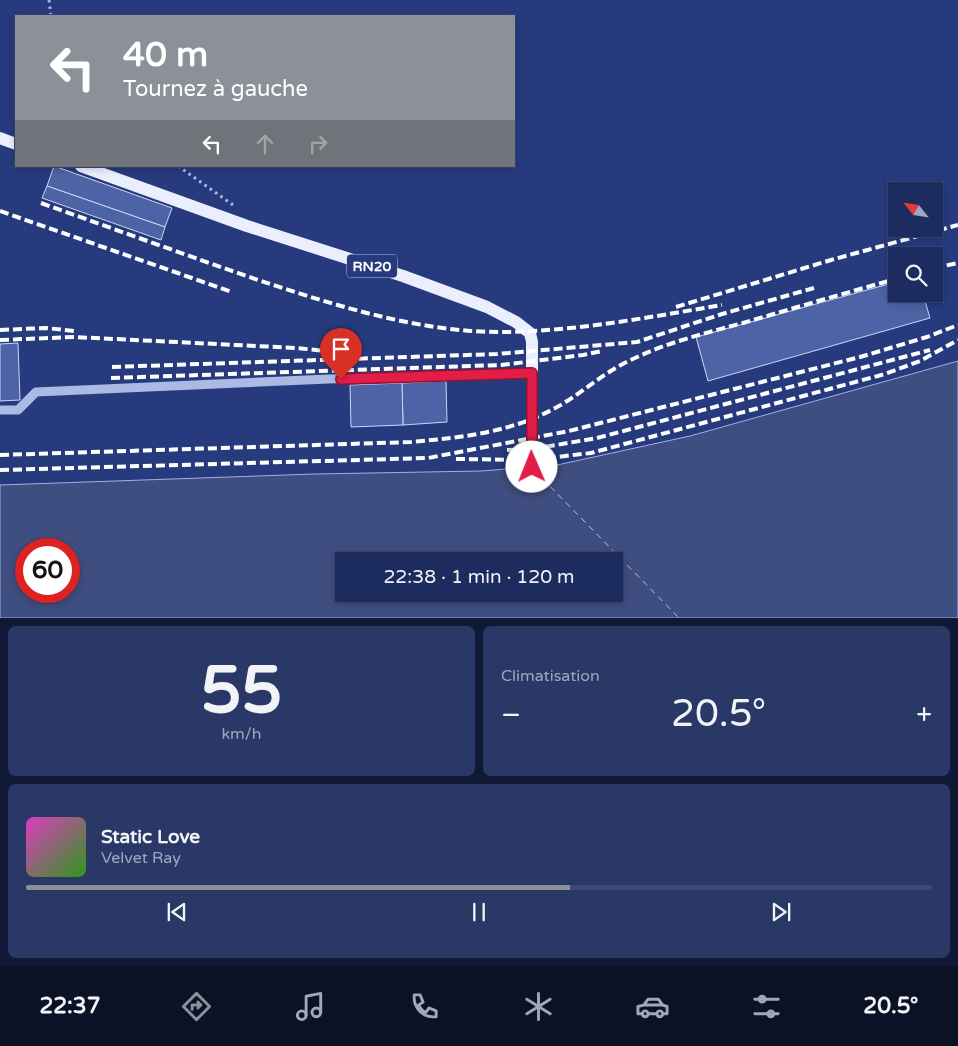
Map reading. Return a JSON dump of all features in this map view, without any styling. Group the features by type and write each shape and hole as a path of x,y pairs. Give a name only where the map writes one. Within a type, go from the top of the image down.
{"main road":[{"path":"0,138 15,144"},
{"name":"RN20","path":"85,167 247,226 403,276 487,307 516,322 530,333 532,342 532,467"}],"lane":[{"path":"0,410 18,410 36,392 532,373"}],"path":[{"path":"49,0 51,15"},
{"path":"179,167 239,209"}],"water":[{"path":"958,361 958,618 0,618 0,485 315,474 481,471 557,465 690,436"}],"building":[{"path":"54,167 57,167 172,208 165,227 47,186"},
{"path":"47,186 165,227 161,240 42,198"},
{"path":"888,284 888,302 925,302 930,318 708,381 696,337"},
{"path":"18,343 20,400 0,401 0,344"},
{"path":"446,381 447,422 403,425 402,383"},
{"path":"402,383 403,425 351,427 350,385"}],"ferry route":[{"path":"535,471 679,618"}],"railway":[{"path":"41,203 258,280 318,299 380,316 442,328 505,332 560,329 614,323 722,305"},
{"path":"0,211 232,292"},
{"path":"676,307 831,260 958,225"},
{"path":"943,266 958,263"},
{"path":"0,455 411,442 490,432 528,421 546,413 616,368 661,347 888,281"},
{"path":"112,367 497,354 637,342 722,314 814,288"},
{"path":"0,470 428,458 569,431 860,357 927,337 958,325"},
{"path":"0,330 46,328 74,331"},
{"path":"0,340 74,337 297,348 354,354"},
{"path":"456,459 531,460 591,453 885,374 920,361 958,340"},
{"path":"507,450 533,449 597,438 930,350"},
{"path":"111,378 501,365 602,351"}],"route":[{"path":"341,379 532,373 532,467"}]}
